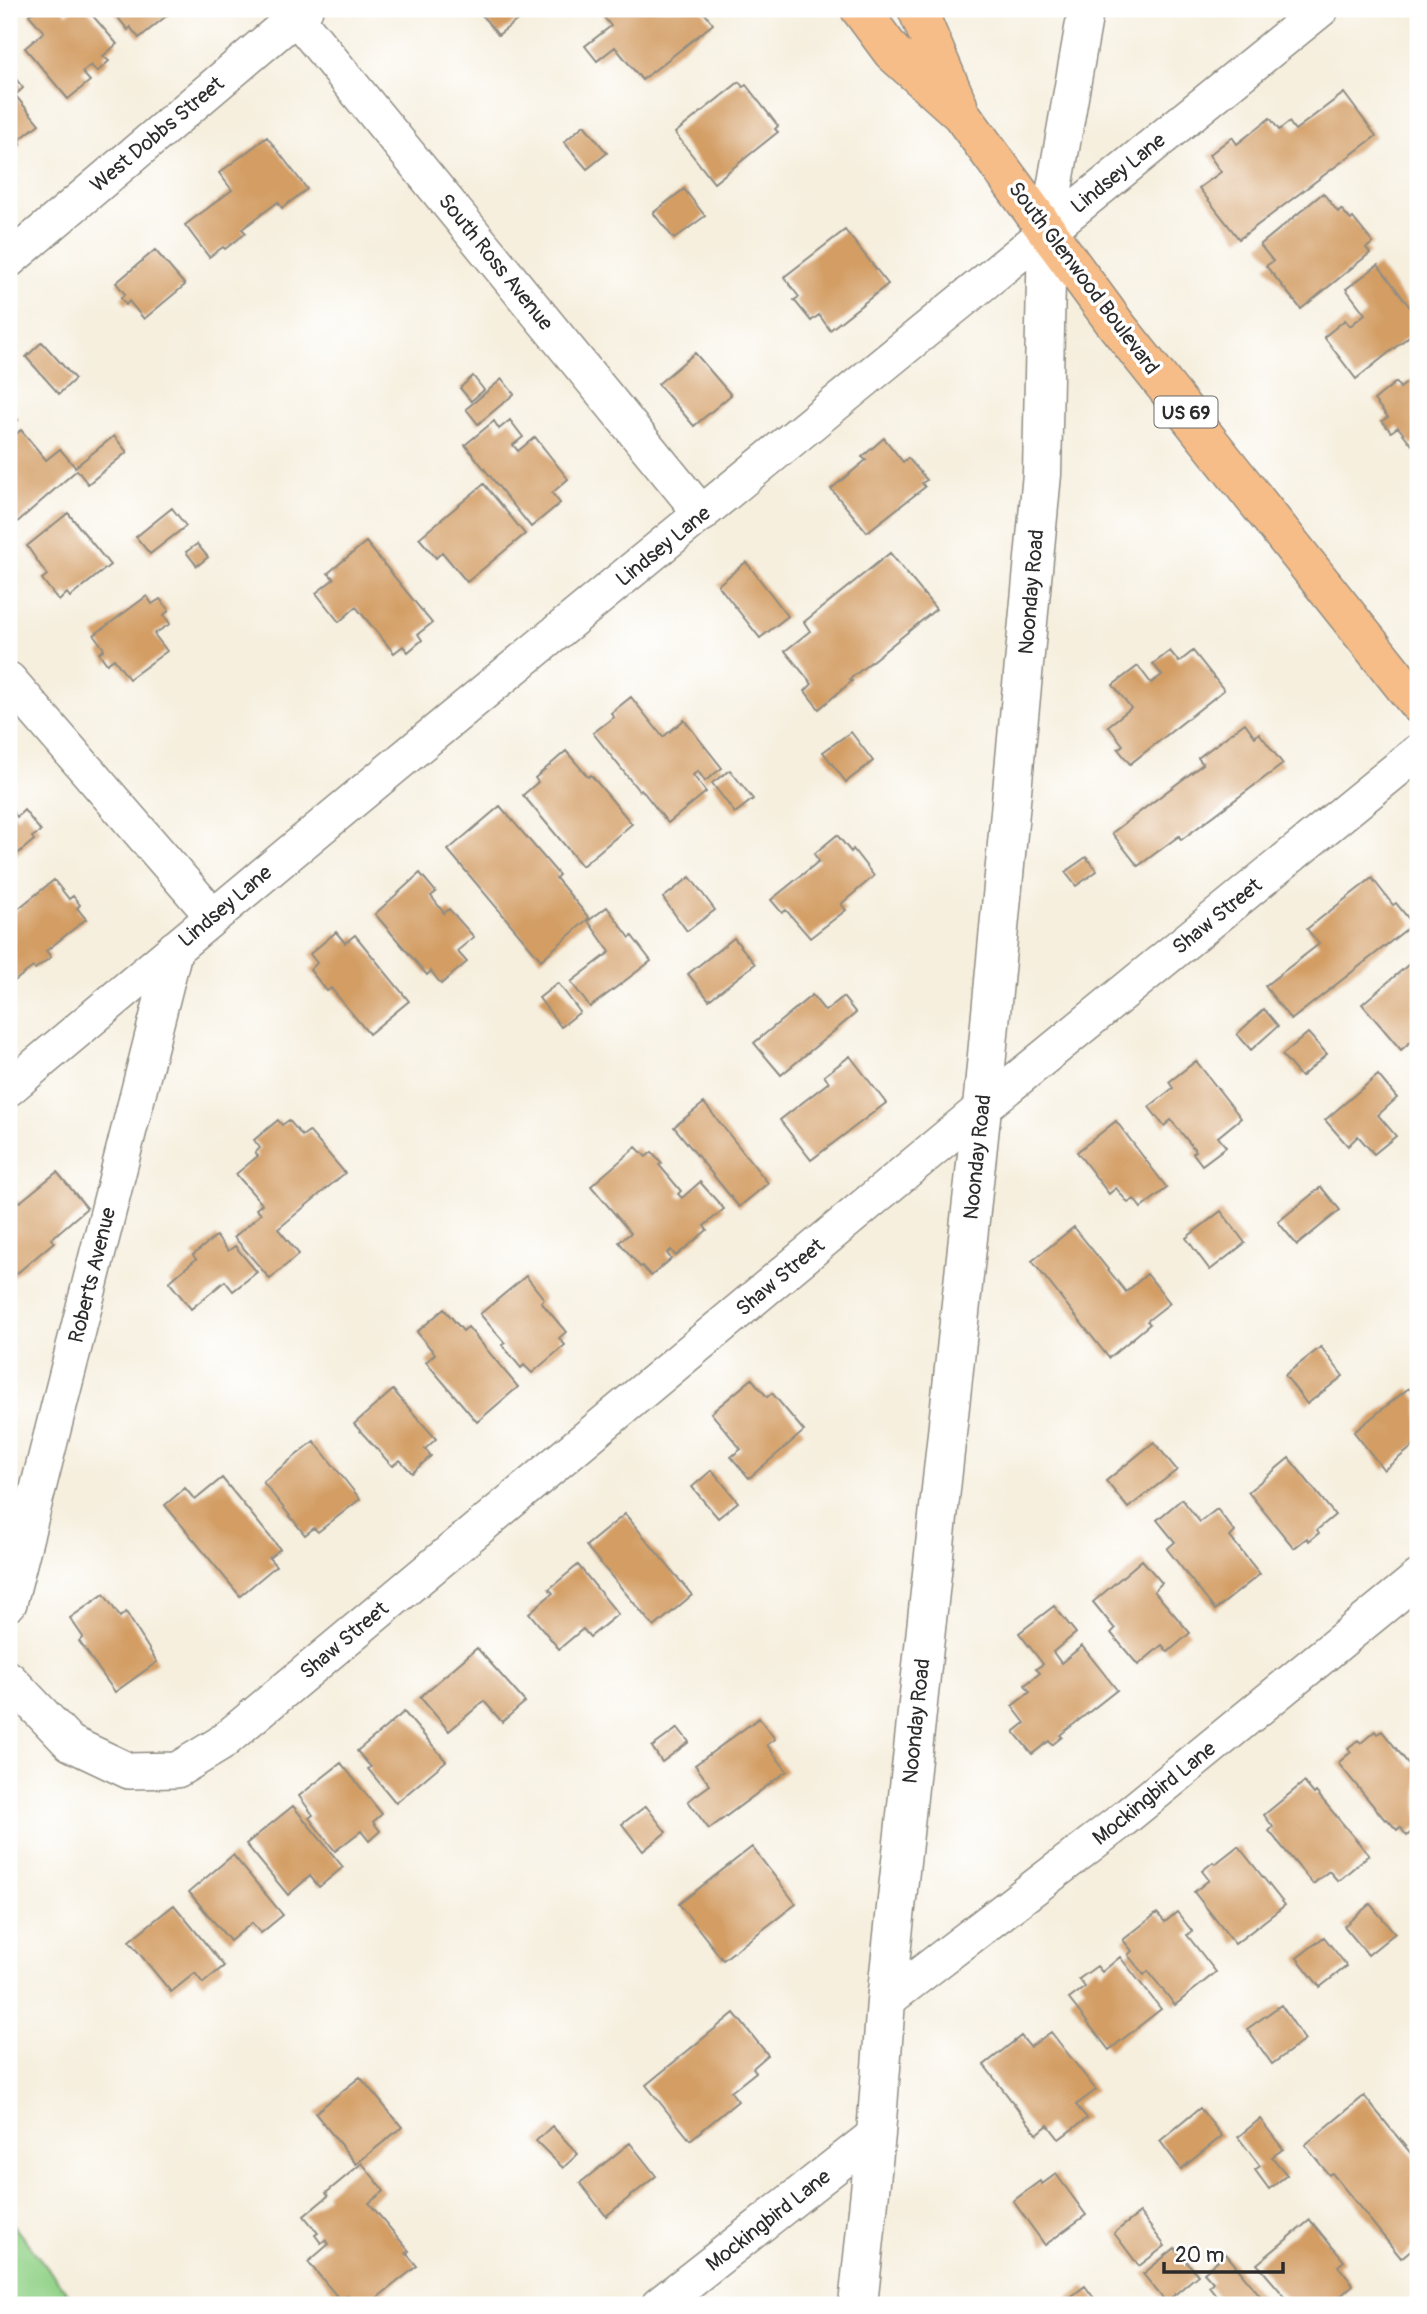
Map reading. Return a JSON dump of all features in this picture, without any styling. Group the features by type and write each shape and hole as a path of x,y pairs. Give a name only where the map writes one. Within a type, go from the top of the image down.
{"main road":[{"name":"South Glenwood Boulevard","path":"860,9 892,52 961,114 1114,322 1418,704"},
{"name":"South Glenwood Boulevard","path":"917,9 961,114"}],"street":[{"name":"Noonday Road","path":"858,2305 876,2134 886,2001 982,1108 1042,474 1047,231 1086,9"},
{"name":"Lindsey Lane","path":"9,1088 212,915 1321,9"},
{"name":"West Dobbs Street","path":"9,260 298,11"},
{"name":"South Ross Avenue","path":"298,11 702,514"},
{"path":"9,680 212,915"},
{"name":"Shaw Street","path":"9,1679 70,1743 129,1771 177,1770 220,1744 982,1108 1418,752"},
{"name":"Roberts Avenue","path":"9,1603 175,948"},
{"name":"Mockingbird Lane","path":"886,2001 1121,1821 1418,1578"},
{"name":"Mockingbird Lane","path":"659,2305 876,2134"}],"green space":[{"path":"9,2220 77,2305 9,2305"}],"building":[{"path":"37,9 63,9 67,14 72,9 87,9 117,44 103,56 109,61 97,72 91,65 82,72 90,81 68,99 25,48 44,32 29,15"},
{"path":"111,9 175,9 139,38 130,27 128,30"},
{"path":"477,9 532,9 498,35"},
{"path":"613,9 701,9 713,24 642,80 615,47 597,61 585,46 611,26 603,16"},
{"path":"9,70 23,88 15,95 39,124 19,140 21,144 10,152"},
{"path":"739,82 743,87 746,85 778,126 775,129 778,132 714,183 675,133"},
{"path":"1344,93 1376,136 1239,239 1199,188 1221,172 1209,155 1232,137 1237,144 1270,118 1279,130 1289,122 1295,130"},
{"path":"584,125 607,153 587,169 564,142"},
{"path":"267,137 307,189 282,208 278,202 242,229 246,233 209,257 185,225 232,190 219,173"},
{"path":"684,189 705,216 674,239 653,213"},
{"path":"1323,193 1338,212 1341,209 1351,220 1353,218 1373,243 1366,248 1370,253 1301,309 1266,266 1273,261 1260,245"},
{"path":"845,230 888,284 830,330 819,315 811,321 794,300 799,297 784,277"},
{"path":"155,250 185,285 144,319 129,301 126,305 121,298 125,294 116,283"},
{"path":"1378,265 1418,318 1418,329 1356,379 1324,337 1345,320 1350,326 1365,314 1346,289"},
{"path":"42,342 75,379 59,394 26,357"},
{"path":"695,353 731,395 694,426 658,384"},
{"path":"1418,374 1418,440 1412,445 1398,427 1391,432 1382,421 1388,417 1374,400 1396,382 1400,388"},
{"path":"473,376 484,390 471,401 460,388"},
{"path":"502,379 514,394 478,424 466,409"},
{"path":"9,407 18,420 9,427"},
{"path":"510,420 523,437 513,445 518,451 535,437 568,479 552,493 560,503 531,527 465,445 494,421 499,429"},
{"path":"21,430 46,460 60,449 75,467 114,436 127,452 88,484 77,470 15,524 9,516 9,440"},
{"path":"884,438 903,462 908,458 927,480 922,483 925,487 867,532 831,489 866,460 862,457"},
{"path":"484,484 525,534 467,582 442,552 436,558 419,538"},
{"path":"172,508 186,526 150,554 136,537"},
{"path":"68,513 110,565 70,597 67,593 59,601 42,579 47,575 27,546"},
{"path":"366,542 432,623 418,634 422,640 408,652 403,646 394,653 356,607 339,622 316,593 334,579 328,573"},
{"path":"197,544 208,557 197,566 186,552"},
{"path":"890,553 936,609 850,679 852,681 819,709 805,691 812,684 785,651 810,631 804,622"},
{"path":"746,562 788,616 760,638 718,585"},
{"path":"147,596 152,604 160,599 169,610 164,615 170,624 154,634 167,651 129,679 114,659 107,664 99,653 104,649 94,635"},
{"path":"1170,651 1179,662 1193,651 1224,690 1130,764 1118,749 1123,745 1108,726 1131,708 1113,685 1138,666 1151,683 1162,675 1153,664"},
{"path":"631,697 663,737 684,720 722,768 705,781 698,771 693,775 706,792 668,823 593,733 614,717 611,713"},
{"path":"1245,723 1255,737 1259,733 1283,764 1181,840 1179,836 1138,866 1112,833 1203,764 1198,758"},
{"path":"851,732 873,761 846,782 823,752"},
{"path":"566,751 588,777 591,775 632,824 582,866 523,795 538,782 535,778"},
{"path":"730,770 753,799 735,813 712,783"},
{"path":"500,806 559,875 556,878 589,918 541,960 448,850"},
{"path":"9,807 17,817 24,810 41,831 9,861"},
{"path":"837,835 851,852 853,849 874,876 841,904 846,910 810,938 786,910 782,913 771,900 819,861 814,854"},
{"path":"1086,857 1097,871 1076,886 1065,872"},
{"path":"420,873 436,892 431,896 444,913 449,909 474,937 457,951 467,962 441,984 431,971 427,975 375,914"},
{"path":"690,877 715,910 687,931 663,898"},
{"path":"1372,878 1393,905 1396,903 1413,924 1291,1020 1265,986 1319,944 1307,929"},
{"path":"54,880 69,899 73,896 80,905 77,908 86,919 46,951 51,957 9,985 9,916"},
{"path":"607,907 651,961 590,1007 571,982 610,952 588,921"},
{"path":"336,932 345,943 355,935 409,1001 369,1034 331,988 327,991 310,970 317,963 310,954"},
{"path":"734,938 755,964 709,1000 688,974"},
{"path":"1414,960 1418,965 1418,1035 1401,1050 1362,1004"},
{"path":"558,983 580,1012 561,1027 539,998"},
{"path":"812,995 825,1011 843,997 856,1013 781,1075 754,1043"},
{"path":"1264,1009 1278,1026 1251,1050 1237,1034"},
{"path":"1308,1033 1327,1054 1301,1077 1282,1055"},
{"path":"850,1056 886,1103 811,1160 780,1120 829,1082 824,1076"},
{"path":"1196,1061 1241,1118 1218,1137 1226,1147 1202,1165 1193,1153 1196,1151 1171,1120 1164,1126 1149,1107 1173,1088 1169,1082"},
{"path":"1378,1075 1397,1098 1378,1115 1396,1136 1374,1154 1358,1136 1348,1146 1325,1120"},
{"path":"704,1103 768,1183 739,1207 674,1127"},
{"path":"278,1120 282,1125 289,1120 302,1136 309,1131 345,1173 278,1229 299,1254 270,1279 234,1237 261,1214 256,1209 262,1204 236,1174 258,1156 255,1153 260,1148 254,1140"},
{"path":"1116,1121 1167,1188 1141,1208 1134,1199 1128,1203 1116,1188 1109,1194 1077,1152"},
{"path":"636,1147 646,1157 652,1152 662,1163 659,1165 681,1191 678,1194 682,1198 700,1182 724,1209 704,1226 707,1230 676,1256 671,1250 667,1253 671,1259 651,1276 619,1242 631,1233 591,1186"},
{"path":"57,1172 87,1208 51,1239 54,1242 9,1280 9,1208"},
{"path":"1321,1187 1340,1210 1297,1245 1278,1222"},
{"path":"1221,1211 1245,1243 1210,1270 1186,1238"},
{"path":"1074,1227 1126,1292 1147,1274 1170,1303 1147,1321 1150,1324 1109,1358 1032,1261"},
{"path":"216,1236 228,1251 235,1246 257,1272 233,1291 225,1281 191,1309 169,1282 196,1259 193,1255"},
{"path":"526,1276 544,1299 541,1302 566,1332 559,1338 565,1345 532,1373 524,1365 521,1368 502,1345 505,1343 480,1314"},
{"path":"444,1309 463,1331 468,1327 518,1387 477,1422 426,1362 435,1354 417,1332"},
{"path":"1321,1347 1343,1376 1307,1404 1285,1375"},
{"path":"752,1379 767,1397 772,1393 804,1431 749,1478 731,1457 741,1449 711,1413"},
{"path":"1409,1388 1418,1400 1418,1442 1384,1470 1354,1432"},
{"path":"393,1390 436,1439 425,1449 431,1456 412,1473 400,1460 392,1466 354,1424"},
{"path":"314,1441 360,1499 318,1532 314,1528 305,1535 263,1482"},
{"path":"1154,1442 1177,1470 1128,1508 1106,1481"},
{"path":"1289,1458 1335,1515 1317,1530 1319,1533 1294,1548 1248,1492"},
{"path":"712,1470 738,1502 718,1518 692,1487"},
{"path":"222,1478 280,1549 269,1558 276,1566 240,1596 165,1505 185,1488 195,1500"},
{"path":"1182,1499 1200,1522 1217,1509 1235,1532 1230,1537 1260,1574 1215,1610 1167,1549 1175,1542 1157,1520"},
{"path":"625,1514 692,1595 654,1627 586,1546"},
{"path":"1142,1560 1162,1583 1154,1591 1190,1633 1168,1652 1162,1645 1138,1665 1111,1633 1115,1629 1093,1602"},
{"path":"578,1565 618,1614 590,1637 583,1629 559,1649 529,1613 553,1593 549,1589"},
{"path":"104,1594 120,1617 126,1612 157,1662 115,1692 79,1641 83,1637 70,1618"},
{"path":"1054,1606 1076,1633 1053,1652 1061,1663 1082,1646 1117,1690 1060,1735 1062,1737 1052,1745 1049,1741 1032,1754 1014,1732 1025,1723 1012,1706 1030,1692 1025,1685 1040,1673 1036,1669 1043,1664 1019,1633"},
{"path":"477,1648 525,1702 502,1722 484,1701 449,1731 420,1697"},
{"path":"404,1712 446,1761 396,1803 357,1751"},
{"path":"759,1718 775,1739 767,1745 787,1771 709,1829 688,1801 710,1785 695,1765"},
{"path":"678,1728 689,1742 662,1762 652,1747"},
{"path":"1375,1731 1377,1734 1382,1731 1411,1767 1415,1764 1418,1768 1418,1826 1407,1836 1400,1827 1397,1830 1385,1820 1338,1763 1351,1752 1348,1748 1358,1740 1361,1743"},
{"path":"341,1763 382,1814 373,1822 380,1831 369,1841 361,1831 335,1851 309,1818 313,1815 299,1796"},
{"path":"1304,1782 1314,1794 1316,1792 1369,1855 1338,1881 1329,1871 1313,1884 1269,1831 1273,1827 1264,1815"},
{"path":"293,1806 343,1867 319,1887 310,1876 288,1895 246,1844"},
{"path":"646,1806 666,1832 643,1851 622,1824"},
{"path":"1238,1846 1285,1905 1235,1944 1194,1892 1209,1880 1202,1871"},
{"path":"752,1847 796,1904 723,1960 679,1904"},
{"path":"233,1855 283,1915 261,1933 252,1923 230,1941 189,1892"},
{"path":"1370,1904 1395,1933 1368,1955 1344,1926"},
{"path":"174,1905 224,1966 203,1983 195,1973 171,1992 129,1941"},
{"path":"1177,1912 1192,1931 1187,1935 1216,1972 1175,2005 1148,1971 1144,1975 1128,1955 1132,1951 1123,1940 1157,1913 1165,1922"},
{"path":"1324,1937 1347,1966 1320,1987 1297,1958"},
{"path":"1120,1957 1161,2009 1109,2050 1069,1999 1085,1987 1079,1979 1097,1966 1102,1972"},
{"path":"1281,2005 1305,2040 1272,2064 1247,2029"},
{"path":"734,2013 768,2055 753,2068 756,2072 731,2092 738,2101 690,2140 646,2085"},
{"path":"1051,2032 1096,2090 1076,2105 1087,2118 1059,2139 1048,2125 1037,2134 984,2065 1021,2036 1030,2047"},
{"path":"360,2077 402,2127 356,2164 315,2113"},
{"path":"1364,2096 1418,2162 1418,2244 1401,2258 1332,2173 1329,2175 1305,2145"},
{"path":"1200,2108 1222,2136 1181,2169 1160,2141"},
{"path":"1260,2119 1283,2149 1272,2157 1287,2175 1269,2189 1255,2170 1260,2166 1238,2137"},
{"path":"552,2126 578,2154 563,2168 536,2141"},
{"path":"630,2143 656,2176 606,2216 580,2183"},
{"path":"362,2163 384,2191 369,2203 409,2251 406,2253 417,2266 368,2305 356,2305 348,2295 341,2301 308,2262 329,2244 325,2240 321,2243 315,2235 318,2233 304,2216 328,2196 326,2193"},
{"path":"1056,2174 1086,2215 1045,2245 1013,2201 1040,2181 1042,2184"},
{"path":"1140,2213 1165,2246 1139,2266 1114,2233"},
{"path":"1310,2220 1344,2261 1338,2266 1353,2285 1336,2300 1340,2305 1292,2305 1257,2264"},
{"path":"1175,2248 1198,2275 1166,2302 1143,2274"},
{"path":"1226,2254 1268,2305 1226,2305 1230,2303 1224,2296 1220,2300 1209,2286 1213,2282 1204,2272"},
{"path":"1085,2286 1099,2305 1060,2305"}]}
